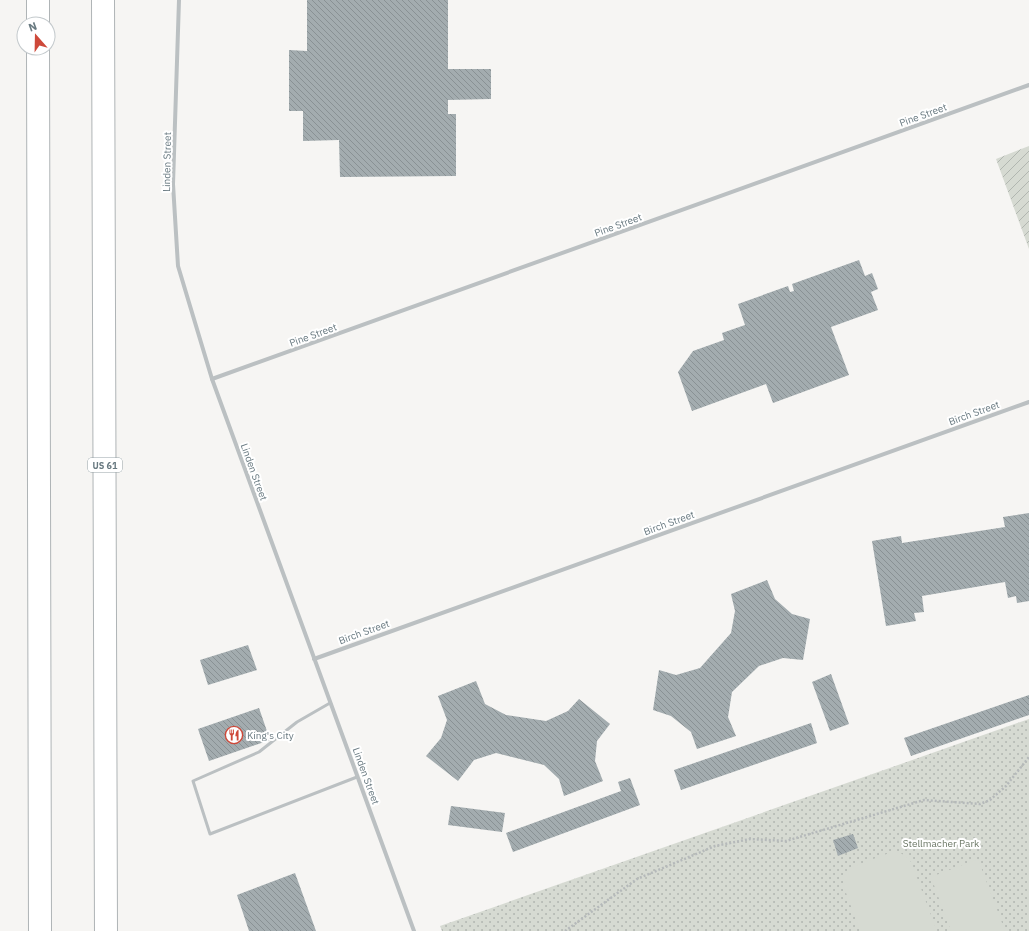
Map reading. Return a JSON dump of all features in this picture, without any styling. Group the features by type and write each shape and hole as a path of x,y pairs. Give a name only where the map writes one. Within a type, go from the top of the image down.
{"main road":[{"path":"38,0 38,16"},
{"name":"US 61","path":"103,0 106,931"},
{"path":"38,56 40,931"}],"street":[{"name":"Linden Street","path":"179,0 173,184 178,266 212,379 414,931"},
{"name":"Pine Street","path":"212,379 1029,85"},
{"name":"Birch Street","path":"314,659 1029,402"}],"lane":[{"path":"330,703 297,722 259,752 193,780 210,834 357,777"}],"path":[{"path":"565,931 637,879 715,846 750,839 786,841 924,800 980,804 990,800 1006,786 1029,757"}],"green space":[{"path":"1029,146 1029,249 996,159"},
{"name":"Stellmacher Park","path":"1029,719 1029,931 442,931 440,926"},
{"path":"892,852 903,854 911,862 937,931 860,931 845,890 843,880 846,873 852,867"},
{"path":"978,859 1005,931 951,931 931,877"}],"building":[{"path":"307,0 448,0 448,69 491,69 491,99 448,100 448,114 456,114 456,176 340,177 339,140 303,141 303,111 289,111 289,50 307,51"},
{"path":"859,260 865,276 872,273 878,289 871,292 878,310 831,327 849,375 773,403 766,384 692,411 678,372 693,351 724,340 722,333 745,325 738,304 788,286 790,292 794,291 792,284"},
{"path":"1029,513 1029,601 1017,603 1016,596 1008,598 1005,582 922,596 924,612 914,613 916,621 886,626 872,541 901,536 902,543 1005,527 1003,517"},
{"path":"767,580 775,599 792,614 810,619 803,660 783,658 759,666 732,692 728,717 736,736 697,749 691,732 671,716 653,710 659,670 676,675 700,668 731,633 735,611 731,594"},
{"path":"248,645 257,670 208,685 200,660"},
{"path":"831,674 849,724 830,731 812,682"},
{"path":"476,681 485,704 506,715 546,721 568,711 579,699 610,724 597,741 595,761 603,781 564,796 559,779 544,765 496,753 474,760 458,781 426,756 441,738 447,720 438,696"},
{"path":"1029,695 1029,715 911,756 904,738"},
{"name":"King's City","path":"259,708 270,740 209,761 198,729"},
{"path":"811,723 817,743 681,790 674,770"},
{"path":"630,778 640,805 513,852 506,833 621,791 618,782"},
{"path":"451,806 505,813 502,832 448,825"},
{"path":"853,834 858,848 838,856 833,840"},
{"path":"295,873 316,931 249,931 237,895"}],"place":[{"name":"King's City","path":"234,735"}]}
